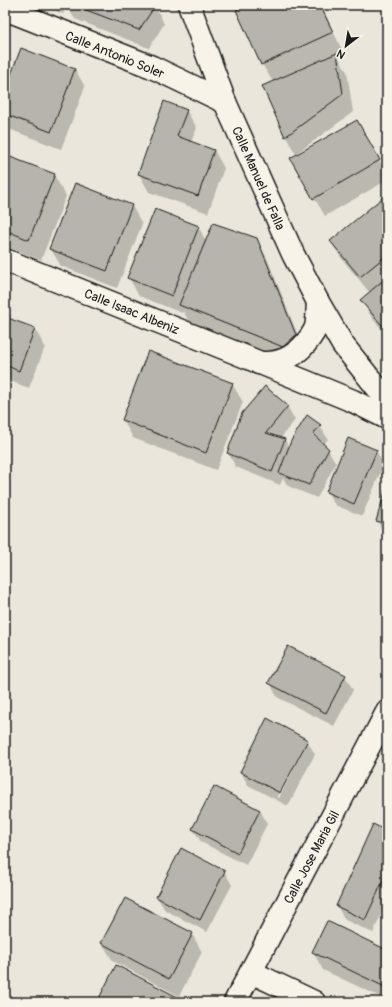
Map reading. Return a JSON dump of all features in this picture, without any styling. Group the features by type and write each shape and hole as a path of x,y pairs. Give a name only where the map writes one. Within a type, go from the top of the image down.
{"street":[{"name":"Calle Manuel de Falla","path":"189,5 224,102 293,254 318,302 343,345 387,400"},
{"name":"Calle Antonio Soler","path":"5,9 152,68 224,102"},
{"name":"Calle Isaac Albeniz","path":"5,260 353,401 387,418"},
{"name":"Calle Isaac Albeniz","path":"259,363 280,362 297,353 310,338 315,329 318,302"},
{"name":"Calle Jose Maria Gil","path":"235,1002 385,721"},
{"path":"251,972 314,1002"}],"building":[{"path":"73,5 154,5 155,6 139,30"},
{"path":"246,5 320,5 333,32 261,65 236,10"},
{"path":"21,48 75,69 51,132 5,114 5,90"},
{"path":"337,53 343,94 285,137 262,86"},
{"path":"164,101 187,110 177,136 214,150 198,196 138,174"},
{"path":"357,120 380,160 313,199 290,158"},
{"path":"5,155 55,174 29,240 5,230"},
{"path":"75,183 132,205 107,271 49,249"},
{"path":"387,194 387,255 360,277 330,241"},
{"path":"155,209 199,226 172,296 127,278"},
{"path":"213,223 257,238 296,335 283,347 179,305"},
{"path":"387,277 387,331 360,300"},
{"path":"5,317 35,328 19,371 5,365"},
{"path":"148,351 233,383 206,453 122,420"},
{"path":"265,386 288,406 266,433 285,439 272,472 227,453 242,413"},
{"path":"307,415 321,425 313,434 329,449 309,485 279,473 291,441"},
{"path":"348,438 377,450 354,504 326,492"},
{"path":"387,485 387,524 376,521"},
{"path":"288,646 346,675 326,713 268,683"},
{"path":"267,718 308,740 280,793 240,772"},
{"path":"214,786 260,810 238,853 192,829"},
{"path":"373,824 387,831 387,872 365,920 336,906"},
{"path":"181,848 225,871 200,920 156,897"},
{"path":"125,898 193,933 169,979 101,943"},
{"path":"327,921 387,950 387,988 312,952"},
{"path":"116,965 185,1001 185,1002 97,1002"}]}
